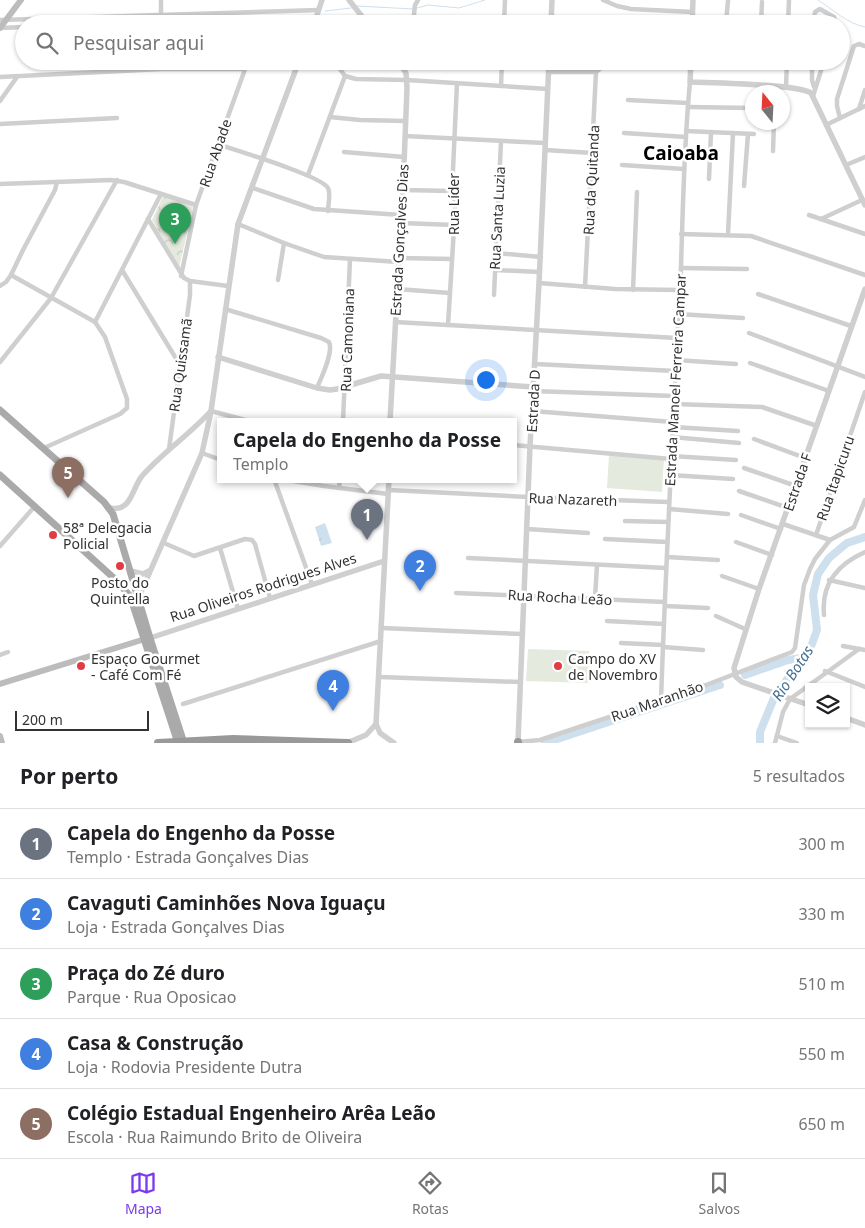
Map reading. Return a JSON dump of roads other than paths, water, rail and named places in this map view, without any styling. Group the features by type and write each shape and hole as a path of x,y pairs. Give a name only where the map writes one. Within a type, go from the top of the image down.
{"highway":[{"path":"158,743 219,740 285,740 347,743"}],"main road":[{"path":"0,28 3,20 21,0"},
{"path":"0,410 109,508 115,520 131,573 135,600 147,638 170,709 184,743"},
{"path":"0,474 119,582 135,600"},
{"path":"119,582 126,582 131,573"},
{"name":"Rua Oliveiros Rodrigues Alves","path":"0,684 147,638"},
{"path":"170,709 178,743"},
{"path":"0,736 2,743"}],"street":[{"path":"161,0 161,15"},
{"path":"317,15 322,0"},
{"path":"551,15 552,0"},
{"path":"603,0 631,9 693,12"},
{"path":"693,0 693,15"},
{"path":"727,15 728,0"},
{"path":"788,15 789,0"},
{"path":"504,15 505,1"},
{"path":"350,2 361,15"},
{"path":"413,15 416,2"},
{"path":"761,15 762,2"},
{"path":"815,15 818,9 830,15"},
{"path":"187,15 319,10"},
{"path":"0,28 15,27"},
{"path":"850,58 854,46 859,44 865,46"},
{"path":"0,77 141,70"},
{"name":"Rua Abade","path":"181,276 196,205 245,70"},
{"path":"135,600 164,543 202,453 211,411 238,224 296,70"},
{"path":"341,70 345,76 374,80 407,80 548,89"},
{"name":"Estrada Gonçalves Dias","path":"390,418 406,121 407,80 404,70"},
{"path":"501,86 502,70"},
{"path":"548,72 596,72 599,70"},
{"name":"Estrada Manoel Ferreira Campar","path":"661,700 668,502 690,70"},
{"path":"786,85 787,70"},
{"path":"812,70 814,87"},
{"path":"821,70 814,87 813,96 864,202 821,219"},
{"path":"840,118 836,103 846,70"},
{"name":"Estrada D","path":"518,742 526,528 541,256 548,72"},
{"name":"Rua da Quitanda","path":"585,287 596,72"},
{"path":"0,101 17,76"},
{"path":"308,175 345,76"},
{"path":"690,82 745,87"},
{"name":"Rua Líder","path":"448,326 456,206 452,191 457,83"},
{"path":"790,88 804,90 813,96"},
{"path":"859,109 865,90"},
{"path":"628,100 745,108"},
{"path":"826,125 865,106"},
{"path":"330,117 353,120 406,121"},
{"path":"0,124 116,118"},
{"path":"773,150 774,130"},
{"path":"709,180 710,132"},
{"path":"624,133 686,134 710,132 754,134"},
{"path":"728,234 733,133"},
{"path":"744,186 748,134"},
{"path":"405,136 501,141 593,153"},
{"name":"Rua Santa Luzia","path":"494,295 501,141"},
{"path":"217,144 308,175 323,182 327,186 329,193 328,210"},
{"path":"344,152 404,157"},
{"path":"846,165 865,157"},
{"path":"622,165 684,169"},
{"path":"0,184 117,180 196,205"},
{"path":"0,362 51,298 117,180"},
{"path":"0,286 11,275 56,190 57,182"},
{"path":"253,188 314,209 401,215"},
{"path":"403,190 452,191"},
{"path":"633,290 637,192"},
{"path":"94,322 161,194"},
{"path":"809,215 865,234"},
{"path":"148,219 181,276 190,281 228,286"},
{"path":"401,223 454,225"},
{"path":"238,224 319,256 350,260 452,259"},
{"path":"682,234 751,236 865,276"},
{"path":"278,280 284,243"},
{"path":"496,254 541,256"},
{"name":"Rua Camoniana","path":"343,418 350,260"},
{"path":"681,268 747,269"},
{"path":"122,270 180,365"},
{"path":"495,270 540,272"},
{"path":"11,275 94,322 105,337 127,399 127,408 124,412 44,448"},
{"name":"Rua Quissamã","path":"169,449 190,295 190,281"},
{"path":"539,283 633,290 678,290"},
{"path":"397,289 450,293"},
{"name":"Estrada F","path":"735,674 734,667 745,629 865,289"},
{"path":"758,294 851,326"},
{"path":"225,309 329,342 331,348 317,388"},
{"path":"678,314 743,318"},
{"path":"395,322 677,338"},
{"path":"749,333 865,377"},
{"path":"218,357 317,388 330,390 372,378 392,376 533,389 674,396"},
{"path":"676,360 736,364"},
{"path":"535,364 675,370"},
{"path":"750,364 829,391"},
{"name":"Rua Itapicuru","path":"816,535 865,392"},
{"path":"674,404 762,406 817,426"},
{"path":"211,411 238,418"},
{"path":"109,508 117,509 125,505 141,478 169,449 211,411"},
{"path":"532,411 738,431"},
{"path":"672,437 739,442"},
{"path":"754,438 805,458"},
{"path":"517,445 671,458 736,460"},
{"path":"202,453 217,459"},
{"path":"744,468 796,486"},
{"path":"670,475 733,479"},
{"path":"275,483 312,584"},
{"name":"Rua Nazareth","path":"307,483 388,492 668,502"},
{"path":"339,488 340,483"},
{"path":"388,483 380,677 376,724 380,734 394,743"},
{"path":"739,491 788,508"},
{"path":"741,515 830,540 850,529 857,522 865,500"},
{"path":"0,546 35,506"},
{"path":"669,509 728,514"},
{"path":"625,521 668,522"},
{"path":"526,528 588,532"},
{"path":"164,543 194,556 245,539 253,541 270,598"},
{"path":"605,539 667,542"},
{"name":"Rua Maranhão","path":"518,742 540,740 661,700 793,651 796,643 806,578 815,559 830,540"},
{"path":"736,542 772,556"},
{"path":"220,548 238,609"},
{"path":"824,615 824,598 829,580 849,560 865,552"},
{"path":"468,558 666,568"},
{"path":"667,558 718,560"},
{"name":"Rua Oliveiros Rodrigues Alves","path":"147,638 384,561"},
{"path":"596,598 597,566"},
{"path":"131,573 143,574 149,571"},
{"path":"722,576 759,589"},
{"path":"829,580 865,588"},
{"name":"Rua Rocha Leão","path":"456,593 596,598 708,608"},
{"path":"716,616 745,629"},
{"path":"607,621 664,624"},
{"path":"382,628 522,634"},
{"path":"183,704 381,641"},
{"path":"621,643 703,650"},
{"path":"843,646 865,650"},
{"path":"775,743 790,699 859,648"},
{"path":"0,655 8,652"},
{"path":"826,671 865,687"},
{"path":"735,674 740,681 805,704"},
{"path":"380,677 520,682"},
{"path":"850,719 865,725"},
{"path":"347,743 366,735 376,724"},
{"path":"777,736 797,743"}],"water":[{"path":"325,523 332,543 321,546 315,527"}],"waterway":[{"path":"417,8 428,5 459,8 485,0"},
{"path":"818,0 839,15"},
{"path":"357,6 413,9"},
{"path":"325,11 351,8"},
{"path":"850,22 865,27"},
{"name":"Rio Botas","path":"760,743 760,732 774,698 812,644 817,630 813,595 818,574 829,558 847,543 865,537"},
{"path":"745,675 788,660 801,658"},
{"path":"545,743 720,685"}],"place":[{"name":"Praça do Zé duro","path":"175,244"},
{"name":"Colégio Estadual Engenheiro Arêa Leão","path":"68,498"},
{"name":"58ª Delegacia Policial","path":"53,535"},
{"name":"Capela do Engenho da Posse","path":"367,540"},
{"name":"Posto do Quintella","path":"120,566"},
{"name":"Cavaguti Caminhões Nova Iguaçu","path":"420,591"},
{"name":"Espaço Gourmet - Café Com Fé","path":"81,666"},
{"name":"Campo do XV de Novembro","path":"558,666"},
{"name":"Casa & Construção","path":"333,711"}],"district":[{"name":"Caioaba","path":"681,153"}]}
